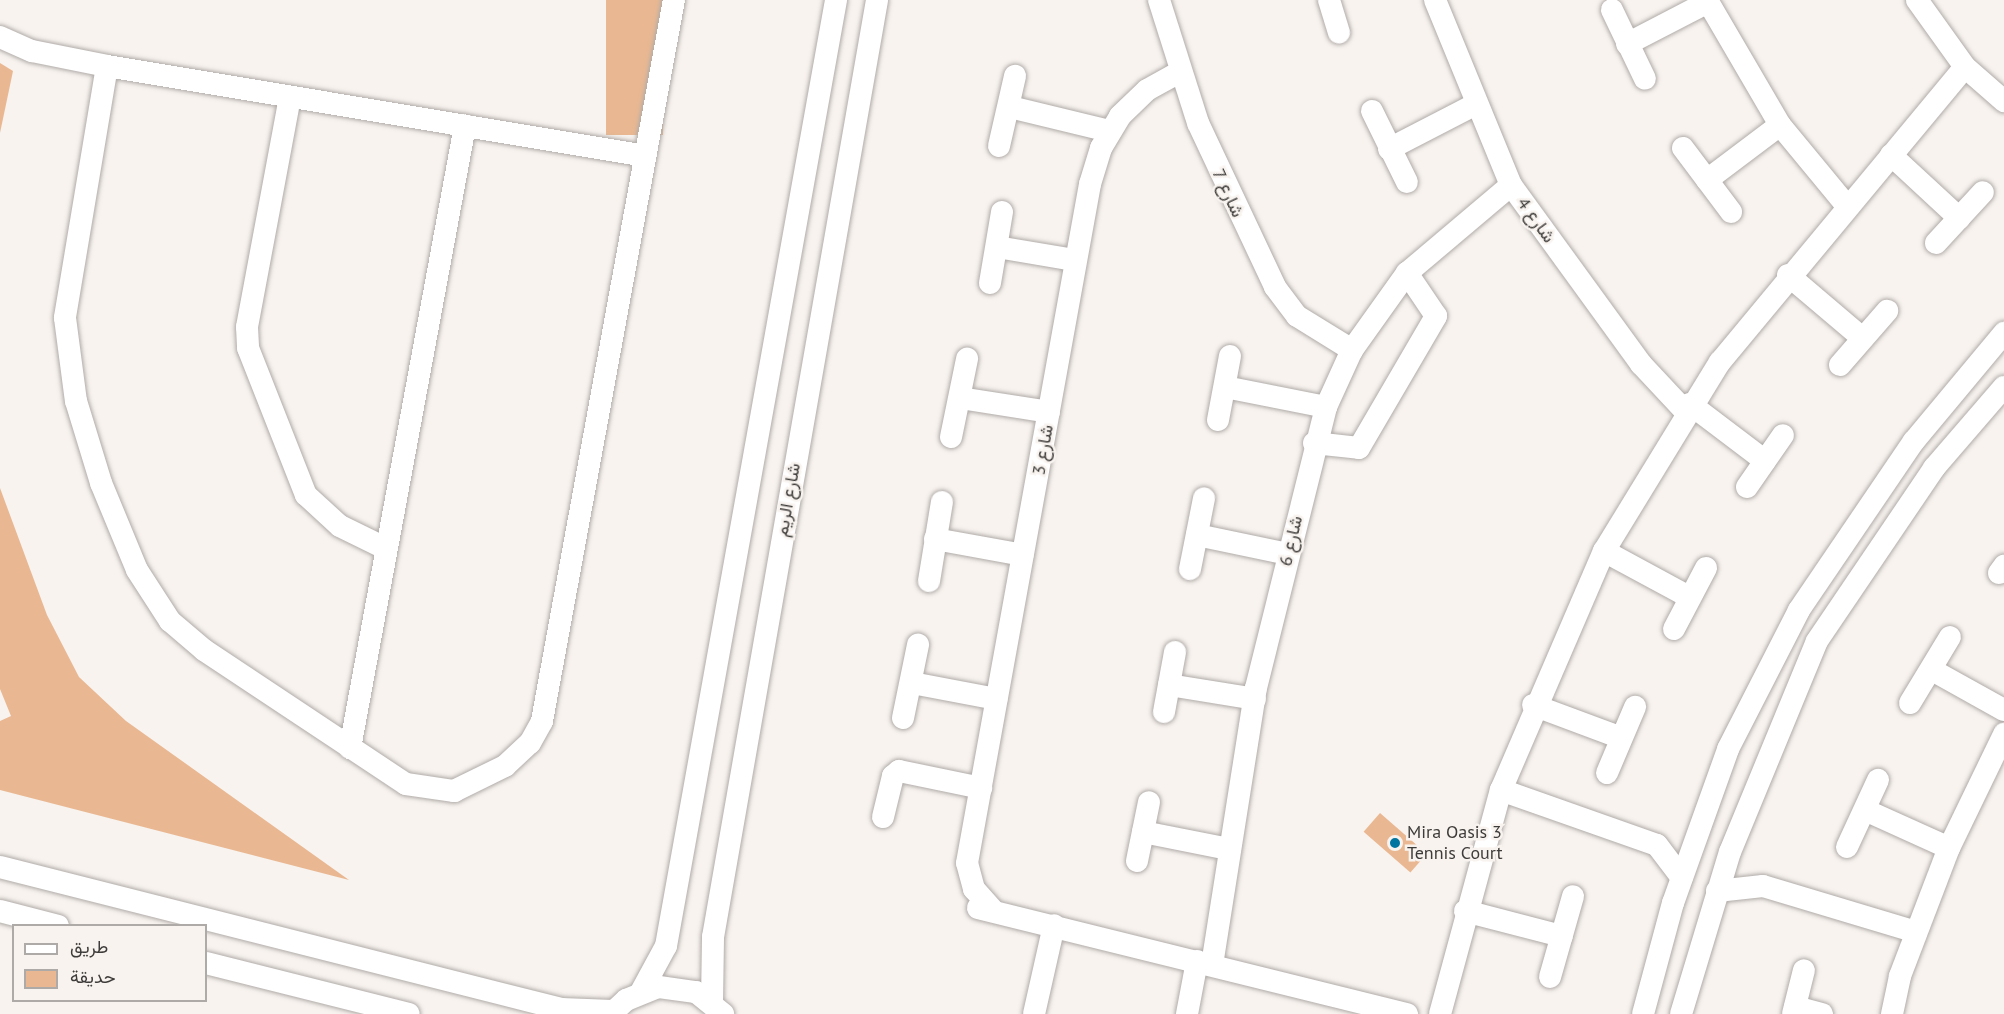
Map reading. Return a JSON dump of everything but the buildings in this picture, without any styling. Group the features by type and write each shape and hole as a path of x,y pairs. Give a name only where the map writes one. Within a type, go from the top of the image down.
{"street":[{"path":"107,66 65,318 76,401 101,483 137,570 170,621 204,650 406,784 453,791 505,766 537,733 674,0"},
{"path":"0,867 561,1009 612,1013 641,992 666,946 836,0"},
{"name":"شارع الريم","path":"718,1008 715,926 877,0"},
{"name":"شارع 7","path":"1159,0 1180,72 1215,166 1275,287 1313,328 1352,350"},
{"path":"1329,0 1339,32"},
{"name":"شارع 4","path":"1435,0 1511,186 1641,364 1688,408 1765,461"},
{"path":"1917,0 1965,67 2004,102"},
{"path":"1627,44 1708,1 1780,125 1847,206"},
{"path":"1612,10 1645,79"},
{"path":"0,37 32,51 107,66 646,156"},
{"path":"1440,1014 1465,911 1501,790 1533,705 1604,551 1688,408 1788,275 1965,67"},
{"name":"شارع 3","path":"1054,925 992,909 974,889 968,863 1075,260 1094,165 1109,131 1140,96 1180,72"},
{"path":"999,146 1010,107 1015,76"},
{"path":"290,97 246,327 248,348 306,495 340,526 385,548"},
{"path":"1389,149 1476,104"},
{"path":"1010,107 1109,131"},
{"path":"1372,111 1407,182"},
{"path":"1707,180 1780,125"},
{"path":"350,748 385,548 465,126"},
{"path":"1683,147 1731,212"},
{"path":"1892,154 1959,218"},
{"name":"شارع 6","path":"1186,1014 1205,963 1229,849 1254,699 1314,443 1326,407 1352,350 1407,273 1511,186"},
{"path":"1936,243 1983,192"},
{"path":"990,283 1002,212"},
{"path":"997,247 1075,260"},
{"path":"1314,443 1359,448 1436,316 1407,273"},
{"path":"1788,275 1861,336"},
{"path":"1840,364 1861,336 1887,311"},
{"path":"2004,333 1914,441 1840,545 1799,610 1728,750 1682,878 1646,1004 1683,1008 1730,852 1817,641 1934,468 2004,387"},
{"path":"1218,420 1230,356"},
{"path":"951,437 968,359"},
{"path":"1224,387 1326,407"},
{"path":"960,398 1049,412"},
{"path":"1747,487 1783,435"},
{"path":"1885,541 1874,534 1872,518 1911,462 1914,441"},
{"path":"1190,569 1204,498"},
{"path":"929,581 942,502"},
{"path":"1197,535 1288,554"},
{"path":"935,539 1023,555"},
{"path":"1817,641 1820,612 1848,567 1849,556 1840,545"},
{"path":"1604,551 1689,597"},
{"path":"1674,629 1706,568"},
{"path":"1910,704 1950,637"},
{"path":"903,718 918,645"},
{"path":"1164,712 1174,652"},
{"path":"1932,670 2004,710"},
{"path":"912,683 997,699"},
{"path":"1169,685 1254,699"},
{"path":"1533,705 1619,737"},
{"path":"1608,773 1619,737 1635,707"},
{"path":"1892,1014 1916,933 1950,848 2004,735"},
{"path":"883,817 892,776 899,771 981,788"},
{"path":"1847,847 1878,780"},
{"path":"1501,790 1657,845 1682,878"},
{"path":"1137,861 1149,802"},
{"path":"1865,810 1950,848"},
{"path":"1143,832 1229,849"},
{"path":"1657,845 1697,833"},
{"path":"1730,852 1763,886"},
{"path":"1717,891 1763,886 1916,933"},
{"path":"1550,977 1572,896"},
{"path":"0,911 50,924"},
{"path":"1465,911 1562,936"},
{"path":"1034,1014 1054,925 1205,963 1342,1006 1407,1014"},
{"path":"207,963 409,1014"},
{"path":"1804,970 1794,1010 1822,1014"},
{"path":"641,992 678,987 718,1008"}],"green space":[{"path":"606,0 663,0 663,135 606,135"},
{"path":"0,63 13,71 0,133"},
{"path":"0,488 47,615 79,677 126,721 349,880 0,790 0,721 11,716 0,689"},
{"name":"Mira Oasis 3 Tennis Court","path":"1380,813 1427,854 1410,873 1364,832"}],"place":[{"name":"Mira Oasis 3 Tennis Court","path":"1395,843"}]}
